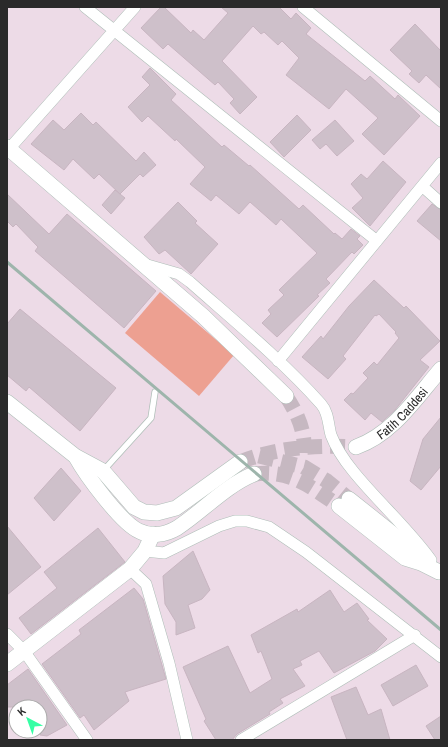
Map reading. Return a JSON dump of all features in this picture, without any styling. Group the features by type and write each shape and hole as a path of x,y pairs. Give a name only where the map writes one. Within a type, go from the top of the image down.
{"street":[{"path":"84,7 377,241"},
{"path":"135,7 8,148 203,316 286,396"},
{"path":"302,7 441,121"},
{"path":"278,361 441,163"},
{"path":"422,186 441,203"},
{"path":"142,263 179,274 190,282 278,361 322,405 329,420 331,434 337,449 352,471 417,540 440,572"},
{"name":"Fatih Caddesi","path":"356,447 369,442 399,418 441,369"},
{"path":"7,402 75,456 103,471 134,507 144,512 157,513 176,508 240,462"},
{"path":"75,456 90,480 125,520 138,531 153,534 164,533 176,528 234,484 254,474"},
{"path":"344,502 405,558 421,563 440,572"},
{"path":"145,551 164,553 219,526 235,521 247,521 270,527 306,552 415,635 441,657"},
{"path":"7,664 130,569 145,551 153,534"},
{"path":"130,569 146,584 169,663 187,740"},
{"path":"7,634 24,651 87,740"},
{"path":"241,740 415,635"}],"lane":[{"path":"103,471 151,418 155,392"}],"shaded area":[{"path":"160,292 234,355 199,396 125,333"}],"building":[{"path":"161,7 164,7 191,33 193,30 204,40 228,13 221,7 279,7 291,19 296,13 311,28 306,34 365,81 370,76 395,99 398,95 420,116 384,155 362,134 378,118 346,89 329,109 286,75 299,58 282,41 278,45 264,32 261,34 253,26 222,61 257,97 240,114 230,103 234,99 218,82 215,85 168,44 163,49 141,28"},
{"path":"415,24 441,51 441,89 426,75 419,83 409,74 412,71 390,50"},
{"path":"150,68 176,94 171,100 222,147 224,145 249,166 250,165 299,209 303,205 334,234 335,233 342,239 351,229 360,236 357,239 363,245 354,254 352,252 326,279 330,283 317,295 319,296 277,337 262,323 271,314 268,310 284,295 279,290 317,253 281,219 276,225 250,202 239,214 216,195 211,201 190,184 205,167 176,139 175,141 148,116 142,122 128,107 150,85 142,77"},
{"path":"81,113 93,125 96,122 136,161 144,152 156,165 143,177 140,174 120,194 99,174 94,179 73,159 64,170 31,144 53,120 64,130"},
{"path":"297,115 311,130 284,157 270,142"},
{"path":"335,120 354,141 337,156 326,144 320,149 312,140"},
{"path":"383,161 406,182 370,226 352,208 363,198 351,184 361,174 367,179"},
{"path":"115,190 125,198 111,214 102,205"},
{"path":"7,194 49,234 67,214 156,291 124,328 35,251 38,247 16,224 13,227 7,221"},
{"path":"178,202 197,221 195,223 218,244 191,274 165,250 159,254 144,237"},
{"path":"432,204 441,210 441,241 417,221"},
{"path":"374,280 404,308 406,306 440,341 420,360 429,367 395,410 382,422 371,413 365,420 344,400 351,393 353,394 368,378 363,373 374,362 377,365 399,338 395,333 396,332 379,314 376,316 375,315 343,356 346,359 328,379 302,357 321,336 323,339 349,306"},
{"path":"20,309 116,388 80,431 29,387 26,391 7,375 7,324"},
{"path":"441,417 441,466 421,490 410,481 423,439"},
{"path":"61,468 81,491 54,521 34,498"},
{"path":"7,526 41,567 7,595"},
{"path":"98,528 125,562 31,634 19,618 57,588 44,572"},
{"path":"193,551 210,590 202,599 188,605 195,628 176,635 176,622 165,604 163,576"},
{"path":"134,588 143,599 166,679 125,692 129,701 94,730 84,715 80,718 42,664 81,634 79,630"},
{"path":"330,590 344,612 357,603 369,619 367,620 387,639 375,651 334,673 319,651 300,661 302,665 293,669 305,686 280,699 283,703 269,712 270,714 237,734 232,740 216,740 204,721 206,719 183,667 228,646 250,693 272,679 261,651 258,653 251,635 297,609 298,612"},
{"path":"416,665 428,686 393,706 381,685"},
{"path":"28,669 67,725 48,735 48,699 8,699 7,707 7,685"},
{"path":"356,687 368,715 381,709 390,740 347,740 331,697"},
{"path":"441,716 441,740 435,740 426,726"}],"tunnel":[{"path":"286,396 301,425 304,440 304,457"},
{"path":"240,462 269,453 297,448 326,446 356,447"},
{"path":"259,456 304,467 327,481 349,499"},
{"path":"254,474 279,474 300,481 339,506"}],"railway":[{"path":"7,262 441,630"}]}
